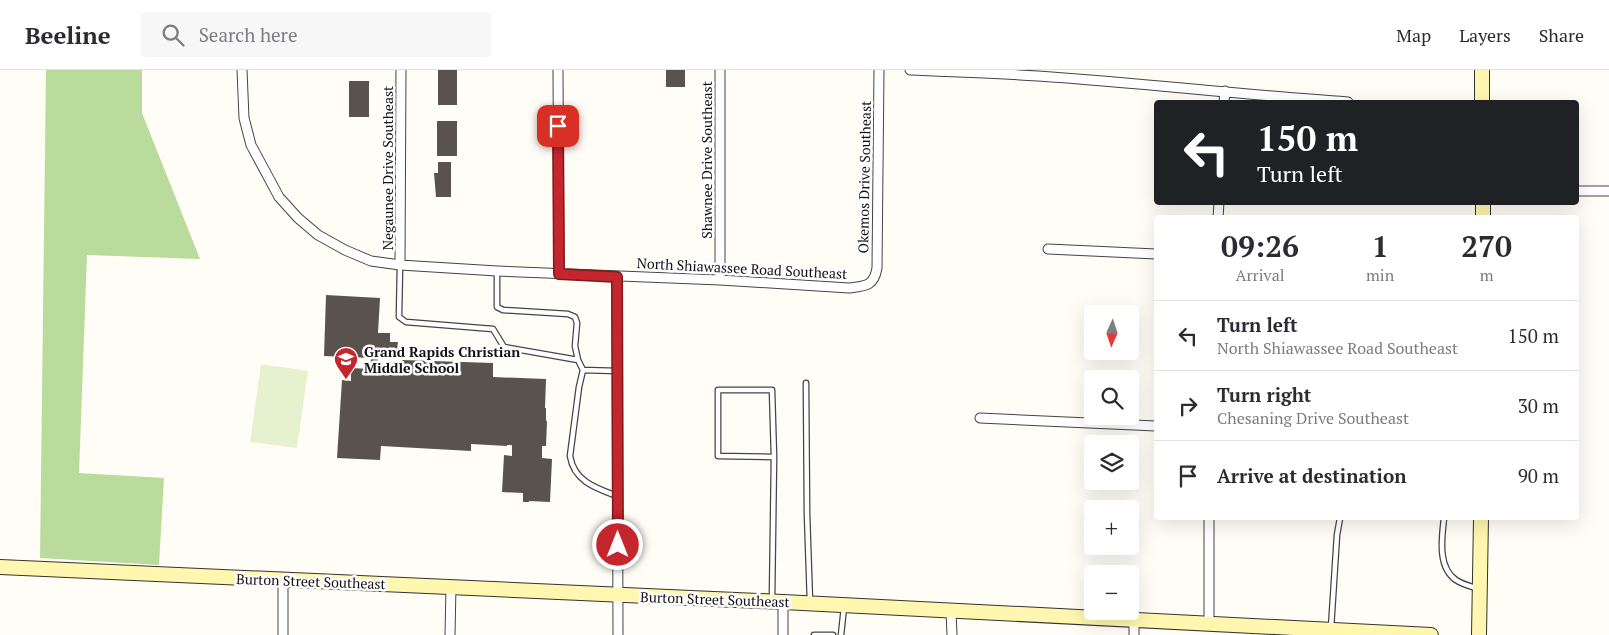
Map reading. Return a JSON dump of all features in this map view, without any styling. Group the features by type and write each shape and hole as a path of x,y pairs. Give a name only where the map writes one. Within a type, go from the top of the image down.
{"main road":[{"path":"1482,70 1482,100"},
{"path":"1480,635 1481,520"},
{"name":"Burton Street Southeast","path":"0,567 451,586 1084,618"},
{"name":"Burton Street Southeast","path":"1134,620 1303,632 1331,630 1431,635"}],"street":[{"name":"North Shiawassee Road Southeast","path":"242,70 244,118 250,145 279,196 298,218 318,235 345,250 371,261 400,265 497,271 720,280 849,288 872,283"},
{"name":"Negaunee Drive Southeast","path":"400,265 401,70"},
{"path":"558,70 559,274"},
{"name":"Shawnee Drive Southeast","path":"720,70 720,280"},
{"name":"Okemos Drive Southeast","path":"872,283 876,277 877,268 879,70"},
{"path":"910,70 1037,73 1225,91 1276,98 1312,100"},
{"path":"1224,100 1225,91"},
{"path":"1579,191 1609,191"},
{"path":"1048,249 1154,254"},
{"path":"617,277 618,635"},
{"path":"980,418 1154,426"},
{"path":"1209,520 1209,625"},
{"path":"283,580 283,635"},
{"path":"450,635 451,586"},
{"path":"778,602 784,635"},
{"path":"951,611 952,635"},
{"path":"1134,620 1134,635"}],"lane":[{"path":"400,265 399,317 406,322 493,329 504,347 578,360"},
{"path":"497,271 497,307 503,310 568,314 574,317 577,323 575,346 578,360 583,370 578,387 570,456 571,463 574,471 583,480 596,489 618,496"},
{"path":"583,370 617,371"},
{"path":"806,383 810,603"},
{"path":"774,457 718,456 718,390 772,390 774,457 778,602"},
{"path":"1331,630 1336,535 1340,520"},
{"path":"1444,520 1442,551 1447,569 1455,580 1480,589"},
{"path":"841,635 844,605"},
{"path":"814,635 833,635"}],"green space":[{"path":"46,70 142,70 142,113 200,259 87,255 79,473 164,478 159,565 40,558"},
{"path":"261,364 308,371 297,448 250,442"}],"building":[{"path":"438,70 457,70 457,105 438,105"},
{"path":"666,70 685,70 685,87 666,87"},
{"path":"349,81 369,81 369,117 349,117"},
{"path":"437,121 457,121 457,156 437,156"},
{"path":"438,162 451,162 451,197 436,197 434,173 438,173"},
{"path":"326,295 380,298 378,333 390,333 390,342 398,342 397,349 391,349 390,358 378,357 377,367 401,367 402,360 493,363 493,377 546,379 546,446 542,446 542,458 552,459 550,502 523,502 523,493 502,492 504,455 512,456 512,445 471,444 471,451 381,446 380,460 337,458 342,380 351,381 351,368 370,369 371,358 324,356"}],"place":[{"name":"Grand Rapids Christian Middle School","path":"346,380"}],"route":[{"path":"558,126 559,274 617,277 618,545"}]}
